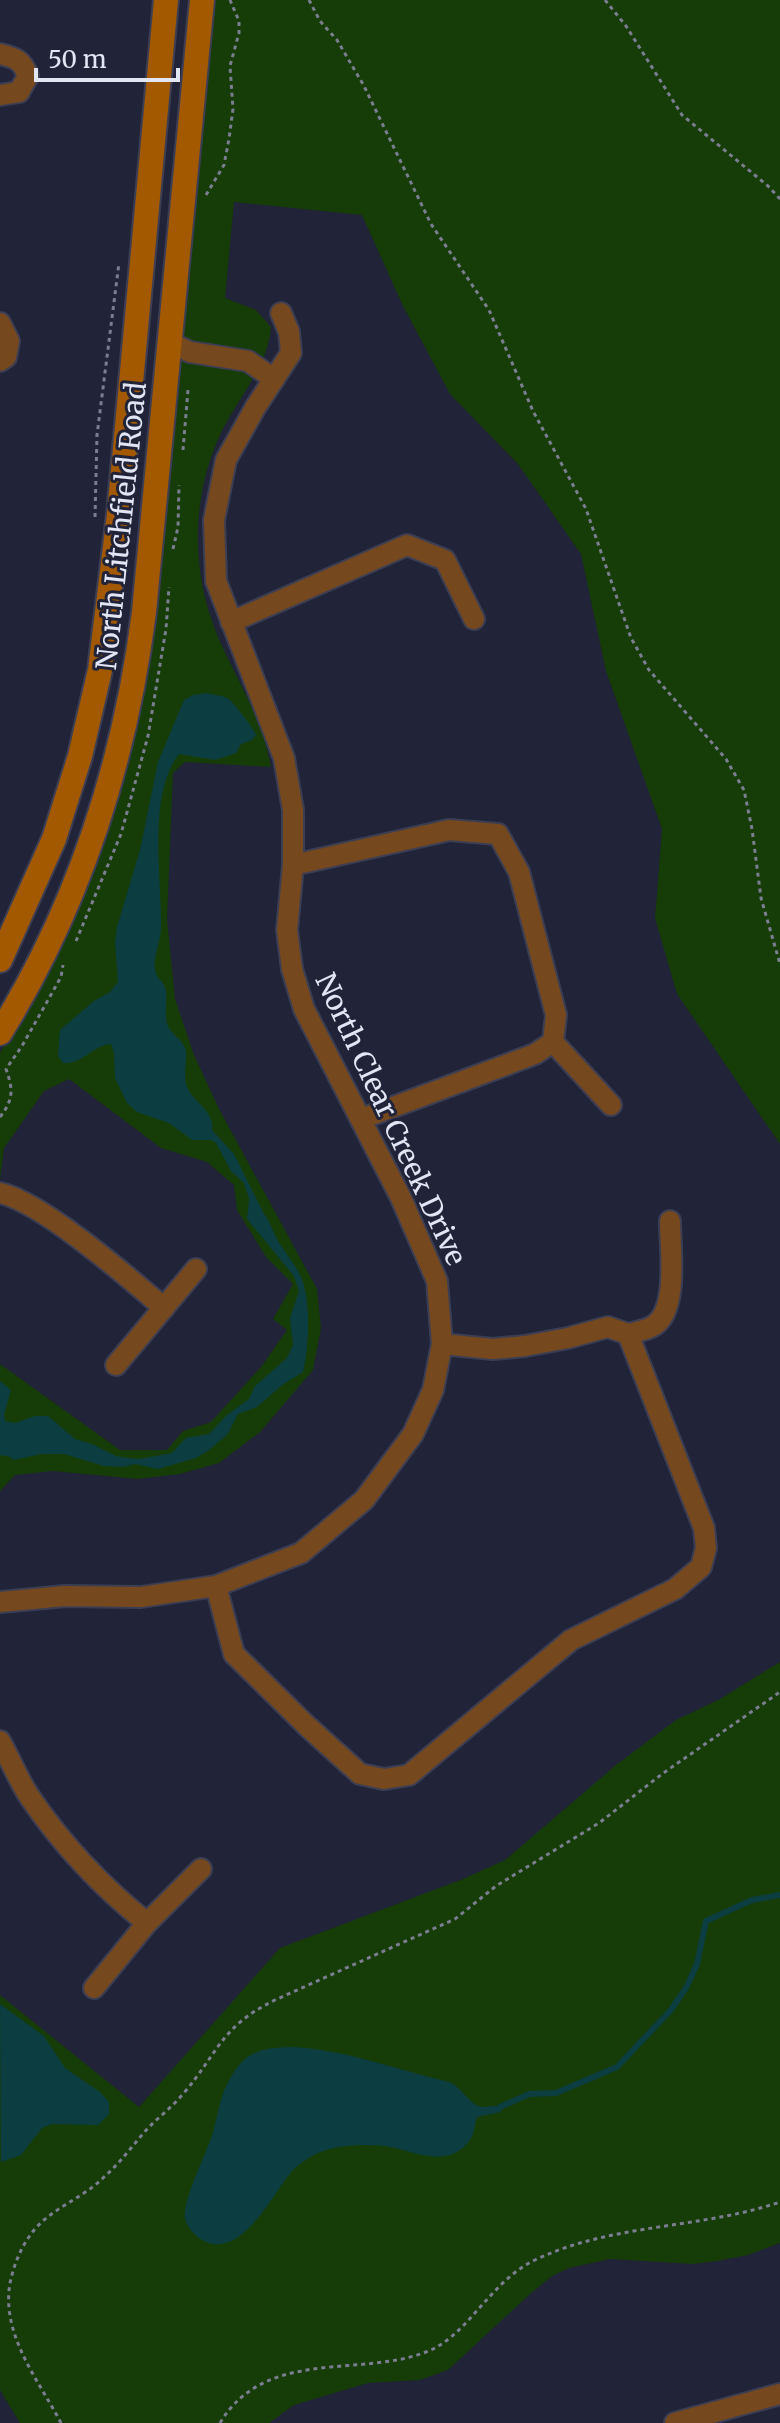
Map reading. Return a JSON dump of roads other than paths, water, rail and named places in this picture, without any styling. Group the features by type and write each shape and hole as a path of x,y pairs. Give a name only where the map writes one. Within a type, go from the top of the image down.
{"main road":[{"name":"North Litchfield Road","path":"0,960 54,839 80,756 100,670 119,514 166,0"},
{"name":"North Litchfield Road","path":"0,1033 37,969 92,842 120,748 138,658 202,0"}],"street":[{"path":"0,54 17,58 28,76 19,92 0,95"},
{"name":"North Clear Creek Drive","path":"0,1602 65,1596 141,1597 216,1586 301,1553 364,1500 413,1434 433,1390 442,1344 437,1281 401,1198 304,1009 292,969 287,930 293,865 293,810 284,758 216,581 214,520 226,460 291,353 289,332 281,313"},
{"path":"0,323 9,341 6,357 0,361"},
{"path":"171,343 190,352 248,361 274,379"},
{"path":"231,622 407,545 445,560 474,619"},
{"path":"293,865 449,830 498,834 519,872 523,886 556,1015 553,1042 611,1105"},
{"path":"361,1119 535,1054 553,1042"},
{"path":"0,1193 11,1195 50,1219 164,1308"},
{"path":"442,1344 504,1348 568,1338 608,1327 628,1334 654,1326 665,1313 671,1295 670,1221"},
{"path":"116,1365 196,1269"},
{"path":"216,1586 234,1654 307,1726 360,1774 384,1779 409,1775 571,1640 675,1589 701,1567 706,1548 704,1528 628,1334"},
{"path":"0,1741 29,1795 85,1866 120,1902 147,1923"},
{"path":"94,1988 147,1923 201,1869"},
{"path":"675,2423 780,2394"}],"waterway":[{"path":"500,2107 529,2094 556,2093 617,2067 670,2011 686,1988 697,1964 706,1921 752,1900 780,1895"}]}
